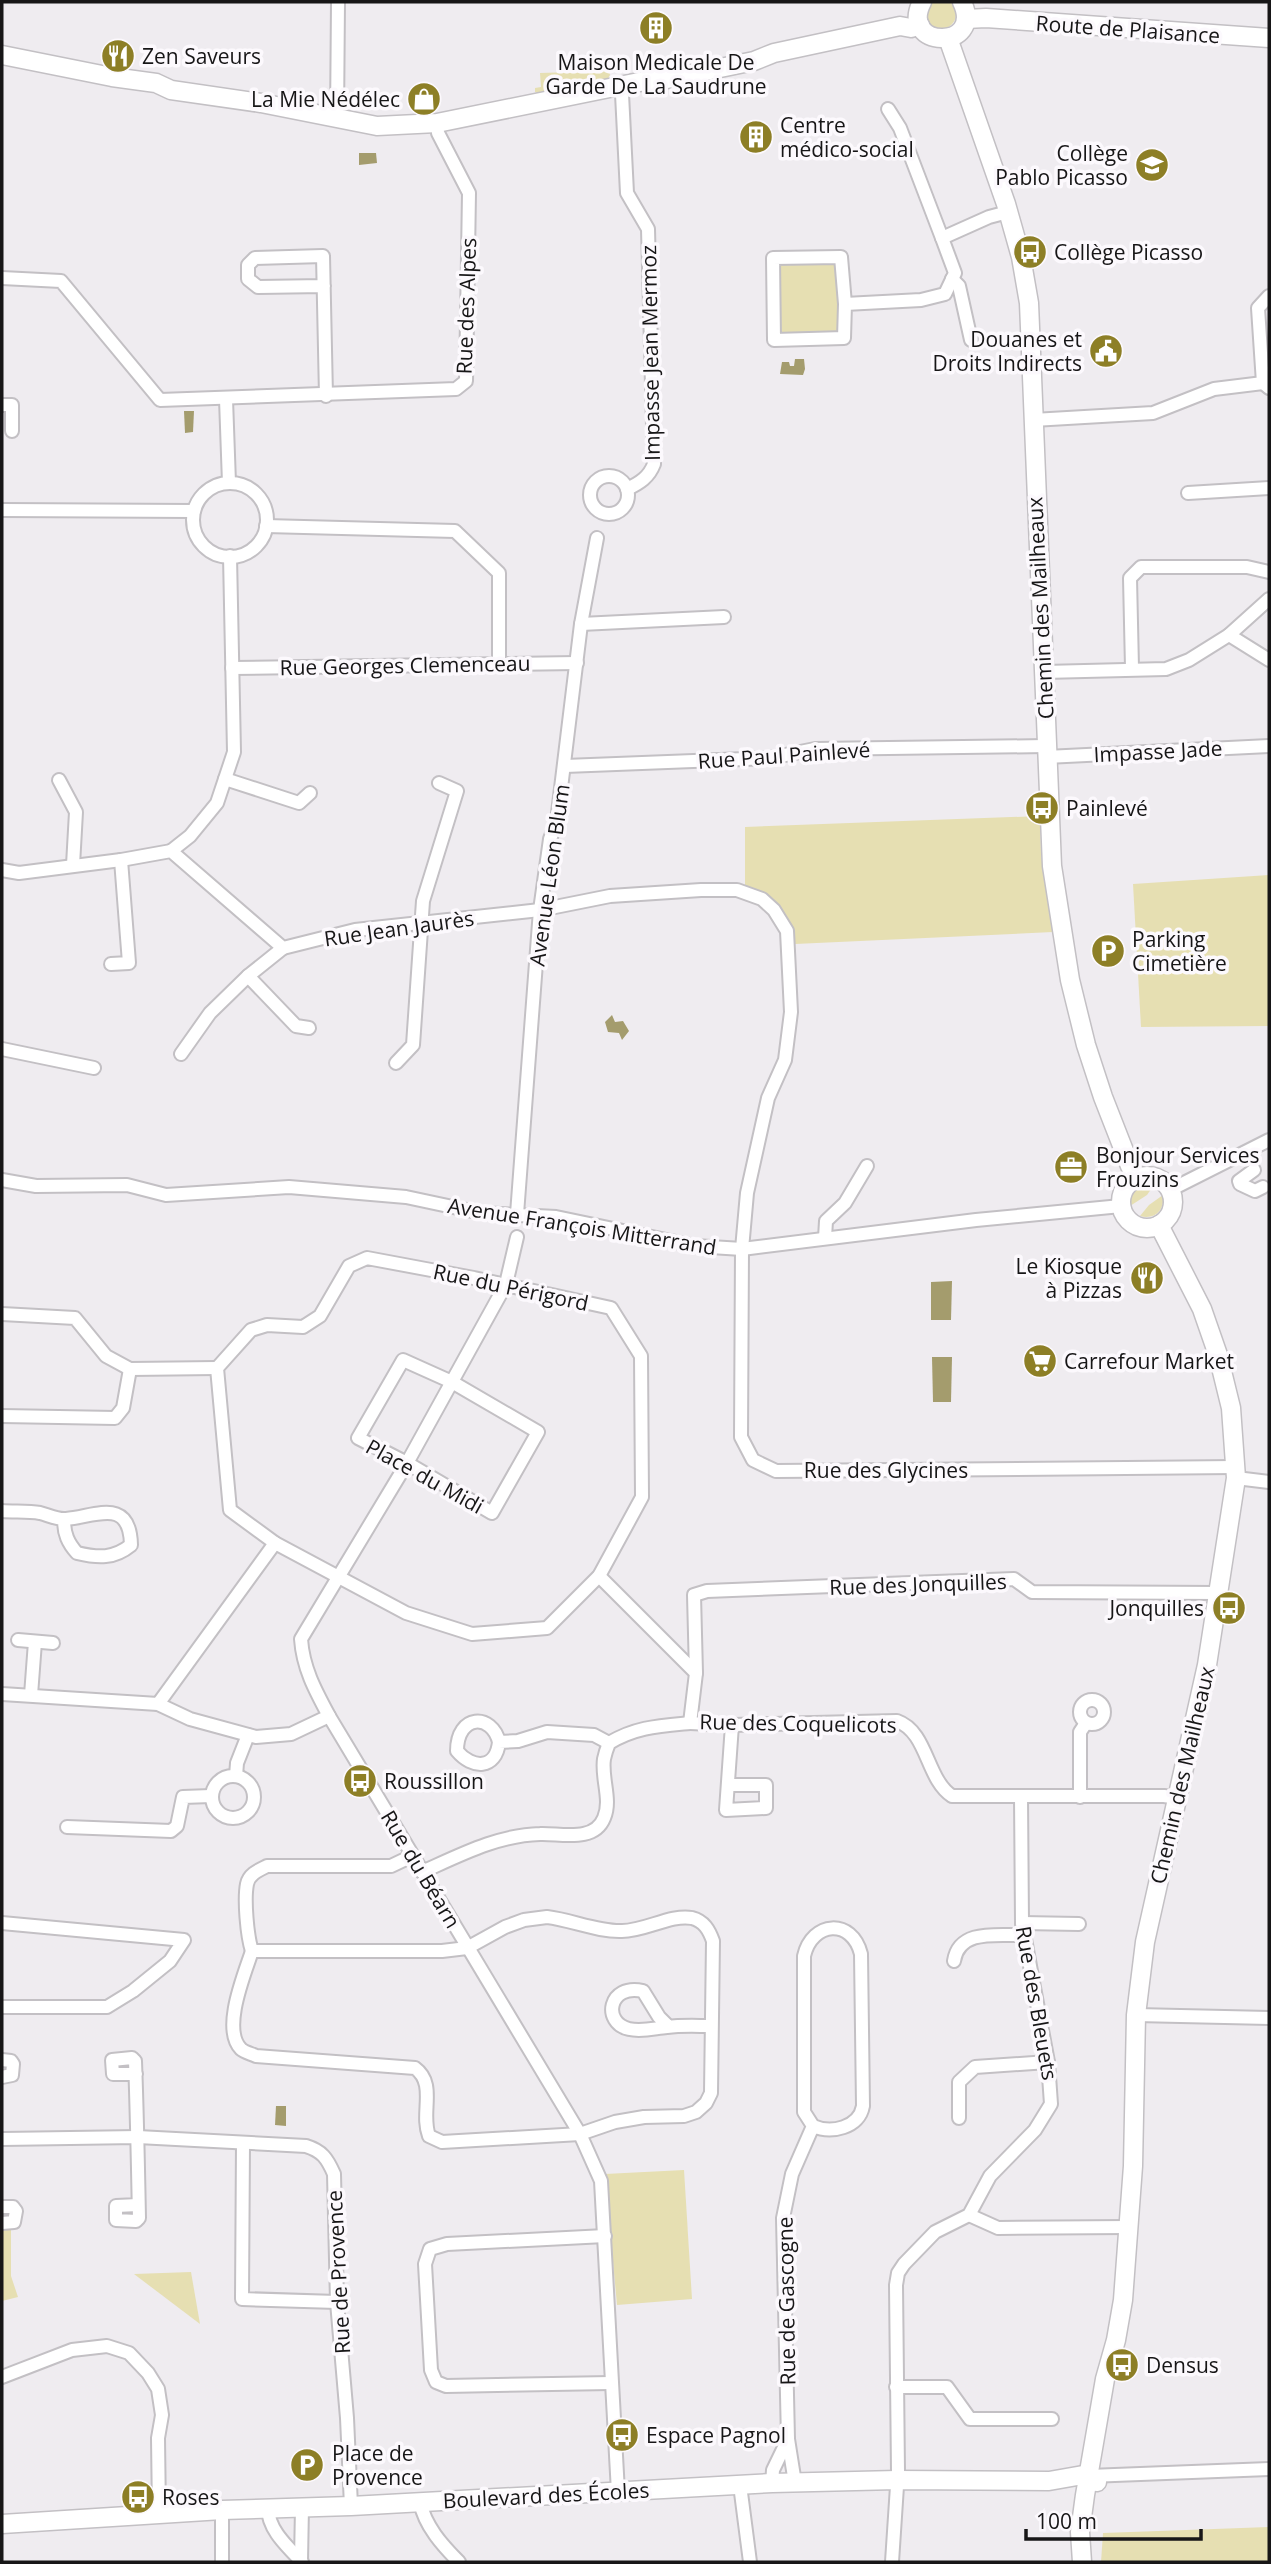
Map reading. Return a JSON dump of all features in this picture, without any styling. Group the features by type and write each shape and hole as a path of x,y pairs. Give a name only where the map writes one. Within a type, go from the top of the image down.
{"street":[{"path":"337,119 338,2"},
{"path":"2,55 112,78 156,83 171,90 261,103 384,126 437,123 667,79 900,26 920,13 929,35 938,39 948,38 958,33 964,9"},
{"name":"Route de Plaisance","path":"964,9 986,18 1269,38"},
{"name":"Chemin des Mailheaux","path":"948,38 1008,212 1021,257 1029,303 1052,866 1070,980 1086,1045 1103,1097 1130,1166 1137,1177"},
{"name":"Impasse Jean Mermoz","path":"620,86 627,193 648,229 654,464 645,478 627,489"},
{"path":"845,304 921,300 945,294 955,273 900,128 887,109"},
{"name":"Rue des Alpes","path":"2,278 61,281 160,400 326,396 456,389 466,381 469,193 439,133 437,123"},
{"path":"942,238 989,217 1008,212"},
{"path":"324,286 257,287 248,279 248,265 255,258 323,256 324,286 326,396"},
{"path":"841,257 845,304 844,338 774,340 773,258 841,257"},
{"path":"952,279 959,286 971,340"},
{"path":"1033,420 1153,413 1214,389 1266,386 1258,308 1269,296"},
{"path":"226,399 229,483"},
{"path":"2,405 12,405 12,431"},
{"path":"229,483 255,493 265,509 266,526 262,538 253,548 243,554 230,556 214,553 201,543 194,529 194,511 203,495 211,488 229,483"},
{"path":"1188,493 1269,488"},
{"path":"2,510 194,511"},
{"path":"266,526 455,531 499,573 499,663"},
{"name":"Avenue Léon Blum","path":"517,1214 540,909 550,839 557,821 582,624 597,538"},
{"path":"2,870 19,873 171,851 190,836 218,803 234,752 230,556"},
{"path":"1132,668 1130,578 1141,567 1247,567 1269,572"},
{"path":"1045,672 1166,669 1189,660 1229,635 1269,599"},
{"path":"582,624 724,617"},
{"path":"1229,635 1269,660"},
{"name":"Rue Georges Clemenceau","path":"232,668 577,663"},
{"name":"Impasse Jade","path":"1046,751 1269,746"},
{"name":"Rue Paul Painlevé","path":"565,766 770,758 815,749 1046,751"},
{"path":"225,779 299,803 310,793"},
{"path":"60,780 76,812 73,866"},
{"path":"396,1063 413,1045 423,901 457,791 439,783"},
{"path":"171,851 283,948 248,976 210,1013 181,1054"},
{"path":"111,964 129,963 121,860"},
{"name":"Rue Jean Jaurès","path":"283,948 355,930 540,909 610,896 737,890 762,899 782,921 789,946 791,1012 785,1060 768,1098 747,1193 742,1249"},
{"path":"248,976 296,1026 309,1028"},
{"path":"2,1049 94,1068"},
{"path":"1170,1190 1269,1140"},
{"path":"1245,1152 1266,1189 1255,1191 1240,1184 1242,1177 1254,1170"},
{"path":"825,1238 826,1221 845,1203 867,1166"},
{"path":"1137,1177 1158,1178 1170,1190 1172,1210 1167,1219 1159,1225 1151,1228 1134,1225 1128,1220 1121,1206 1124,1189 1137,1177"},
{"name":"Avenue François Mitterrand","path":"2,1180 36,1186 127,1185 166,1195 289,1187 406,1197 481,1213 555,1217 695,1246 742,1249 976,1220 1121,1206"},
{"name":"Chemin des Mailheaux","path":"1083,2562 1080,2532 1094,2484 1105,2379 1123,2300 1129,2227 1136,2015 1145,1942 1207,1665 1236,1473 1231,1408 1218,1355 1202,1309 1159,1225"},
{"name":"Rue du Béarn","path":"517,1237 506,1284 407,1463 337,1575 301,1639 302,1660 311,1684 329,1716 580,2134 601,2181 618,2492"},
{"name":"Rue des Glycines","path":"742,1249 741,1437 753,1460 776,1471 1236,1473 1269,1482"},
{"name":"Rue du Périgord","path":"367,1258 506,1284 611,1308 641,1356 642,1497 599,1576 547,1628 472,1633 406,1613 275,1543 230,1510 217,1368 251,1330 267,1325 303,1327 320,1316 349,1266 367,1258"},
{"path":"2,1314 75,1318 106,1356 130,1369 217,1368"},
{"name":"Place du Midi","path":"403,1360 452,1382 538,1432 492,1513 407,1463 358,1438 403,1360"},
{"path":"2,1416 115,1418 123,1408 130,1369"},
{"path":"2,1511 39,1513 64,1520 93,1513 111,1513 124,1519 131,1531 131,1545 120,1554 105,1557 77,1553 68,1544 64,1520"},
{"path":"158,1703 275,1543"},
{"path":"599,1576 696,1673"},
{"name":"Rue des Jonquilles","path":"696,1673 694,1595 707,1591 1014,1579 1032,1592 1218,1593"},
{"path":"18,1640 53,1643"},
{"path":"31,1695 35,1642"},
{"name":"Rue des Coquelicots","path":"696,1673 690,1723 732,1725 897,1721 909,1727 941,1786 952,1796 1178,1798"},
{"path":"2,1694 158,1703 190,1719 256,1737 291,1734 329,1716"},
{"path":"422,1872 496,1840 538,1834 583,1835 596,1829 604,1818 604,1760 609,1743 644,1727 690,1723"},
{"path":"1080,1797 1080,1732 1086,1723"},
{"path":"728,1785 732,1725"},
{"path":"499,1742 518,1741 547,1732 594,1735 609,1743"},
{"path":"236,1776 237,1763 248,1735"},
{"path":"227,1776 236,1776 245,1779 253,1788 254,1800 249,1811 238,1818 226,1817 216,1810 211,1796 217,1782 227,1776"},
{"path":"67,1827 171,1831 177,1826 183,1797 211,1796"},
{"name":"Rue des Bleuets","path":"969,2215 990,2176 1047,2114 1052,2095 1023,1929 1021,1797"},
{"path":"252,1951 442,1951 467,1948 505,1927 524,1920 547,1917 618,1931 636,1930 673,1919 688,1917 699,1920 708,1928 713,1941 711,2093 706,2103 696,2112 684,2116 644,2117 615,2122 580,2134 442,2142 429,2136 425,2126 427,2084 423,2074 415,2068 256,2056 241,2049 234,2035 235,2004 252,1951 247,1936 247,1883 254,1873 267,1866 391,1866 412,1856"},
{"path":"2,1923 184,1941 170,1961 133,1991 107,2007 2,2007"},
{"path":"954,1961 959,1946 971,1938 1023,1929 1079,1924"},
{"path":"829,1928 838,1928 851,1934 861,1954 863,2106 858,2118 848,2126 826,2129 813,2126 804,2112 804,1955 805,1948 814,1936 829,1928"},
{"path":"669,2026 659,2017 643,1991 632,1989 621,1992 613,2001 612,2011 617,2021 626,2029 711,2026"},
{"path":"1136,2015 1269,2018"},
{"path":"2,2060 11,2061 13,2064 12,2075 2,2077"},
{"path":"959,2118 959,2082 975,2067 1048,2062"},
{"path":"136,2074 138,2205"},
{"name":"Rue de Gascogne","path":"795,2483 788,2439 783,2218 792,2174 813,2126"},
{"name":"Rue de Provence","path":"2,2139 138,2137 306,2146 319,2151 328,2160 334,2174 337,2302 351,2506"},
{"path":"243,2143 242,2299 337,2302"},
{"path":"2,2207 13,2207 16,2211 14,2222 2,2223"},
{"path":"892,2562 897,2480 896,2285 898,2273 904,2264 935,2232 969,2215 998,2228 1129,2227"},
{"path":"605,2235 447,2244 430,2249 425,2264 431,2370 436,2382 446,2386 611,2383"},
{"path":"2,2377 72,2350 107,2346 129,2353 148,2373 158,2389 162,2415 158,2438 159,2514"},
{"path":"896,2387 947,2387 970,2418 1052,2419"},
{"name":"Rue de Gascogne","path":"772,2483 773,2470 788,2439"},
{"path":"1094,2484 1269,2469"},
{"name":"Boulevard des Écoles","path":"2,2524 222,2510 351,2506 772,2483 897,2480 1094,2484"},
{"path":"740,2485 750,2562"},
{"path":"420,2502 428,2524 442,2545 459,2562"},
{"path":"302,2507 302,2561"},
{"path":"268,2508 271,2525 288,2549 302,2561"},
{"path":"222,2510 222,2562"}],"shaded area":[{"path":"941,-1 951,4 956,14 951,24 941,29 931,24 926,14 931,4"},
{"path":"608,65 610,75 607,80 539,94 535,92 535,88 541,87 540,73 605,71"},
{"path":"359,153 376,153 377,163 359,165"},
{"path":"837,264 838,331 781,334 780,265"},
{"path":"795,359 804,359 803,375 780,374 782,362 789,362 790,366 794,366"},
{"path":"184,411 194,411 193,432 185,433"},
{"path":"1040,816 1041,855 1053,932 795,944 787,925 771,901 745,886 745,827"},
{"path":"1269,875 1269,1026 1141,1027 1133,884"},
{"path":"612,1015 615,1022 623,1021 629,1031 622,1040 619,1033 608,1032 605,1022"},
{"path":"1149,1183 1154,1185 1147,1195 1130,1206 1130,1197 1135,1188"},
{"path":"1163,1195 1158,1213 1150,1217 1140,1216 1149,1205"},
{"path":"952,1281 951,1320 931,1320 931,1282"},
{"path":"932,1357 952,1357 951,1402 933,1402"},
{"path":"276,2106 286,2106 286,2126 275,2125"},
{"path":"684,2170 692,2299 617,2305 605,2174"},
{"path":"2,2230 11,2230 11,2276 18,2297 2,2301"},
{"path":"191,2272 200,2324 134,2274"},
{"path":"1269,2527 1269,2562 1101,2562 1103,2533"}],"place":[{"name":"Maison Medicale De Garde De La Saudrune","path":"656,28"},
{"name":"Zen Saveurs","path":"118,56"},
{"name":"La Mie Nédélec","path":"424,99"},
{"name":"Centre médico-social","path":"756,137"},
{"name":"Collège Pablo Picasso","path":"1152,165"},
{"name":"Collège Picasso","path":"1030,252"},
{"name":"Douanes et Droits Indirects","path":"1106,351"},
{"name":"Painlevé","path":"1042,808"},
{"name":"Parking Cimetière","path":"1108,951"},
{"name":"Bonjour Services Frouzins","path":"1071,1167"},
{"name":"Le Kiosque à Pizzas","path":"1147,1278"},
{"name":"Carrefour Market","path":"1040,1361"},
{"name":"Jonquilles","path":"1229,1608"},
{"name":"Roussillon","path":"360,1781"},
{"name":"Densus","path":"1122,2365"},
{"name":"Espace Pagnol","path":"622,2435"},
{"name":"Place de Provence","path":"307,2465"},
{"name":"Roses","path":"138,2497"}]}
